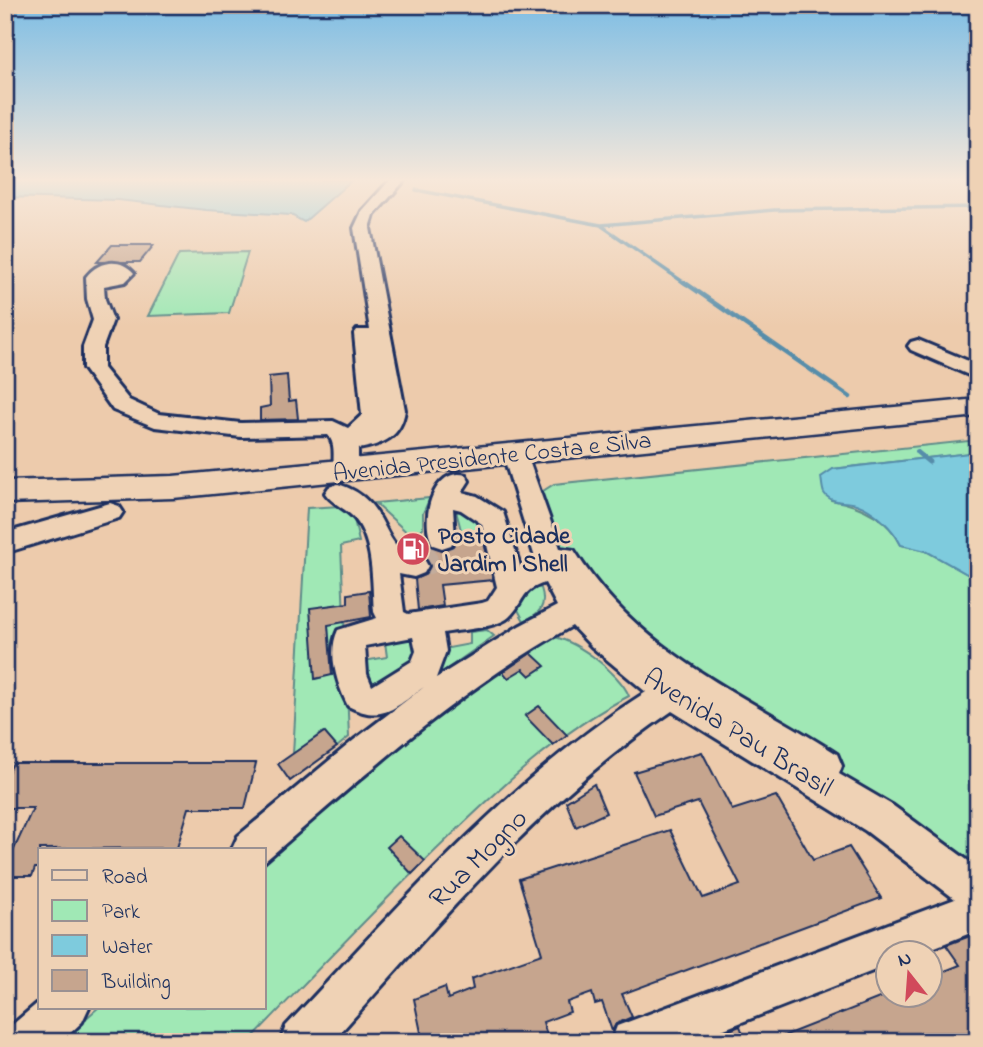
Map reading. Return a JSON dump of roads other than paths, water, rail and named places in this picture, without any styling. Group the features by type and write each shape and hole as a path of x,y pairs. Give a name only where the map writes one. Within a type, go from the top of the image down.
{"main road":[{"name":"Avenida Presidente Costa e Silva","path":"5,514 110,512 343,469 451,490 526,474 978,407"},
{"name":"Avenida Presidente Costa e Silva","path":"5,492 137,489 343,469 526,474 978,428"}],"street":[{"path":"343,469 373,417 351,229"},
{"path":"343,469 389,430 394,410 362,229"},
{"path":"95,278 96,299 103,320 93,347 93,368 121,405 155,420 241,430 333,428 341,433 343,469 354,500 367,514 382,546 395,561 406,567 414,566"},
{"path":"918,346 978,373"},
{"path":"526,474 570,570 632,642 702,691 835,772 978,872"},
{"name":"Avenida Pau Brasil","path":"526,474 553,570 575,610 603,638 671,693 879,818 978,892"},
{"path":"442,538 438,513 451,490 494,519 512,589"},
{"path":"5,543 110,512"},
{"path":"382,546 389,612 393,620 416,625 498,610 512,589 525,578 553,570"},
{"path":"252,848 437,694 516,642 575,610"},
{"path":"490,612 516,642"},
{"name":"Rua Mogno","path":"302,1042 435,899 522,811 596,744 671,693"},
{"path":"633,1042 978,910"},
{"path":"27,1042 65,1009"}],"water":[{"path":"978,452 978,597 972,577 926,551 901,545 893,532 876,515 856,504 831,499 823,490 821,477 833,469"}],"waterway":[{"path":"606,229 686,284"},
{"path":"684,282 850,397"},
{"path":"917,452 929,462"}],"tunnel":[{"path":"414,566 439,558 442,538"}],"place":[{"name":"Posto Cidade Jardim | Shell","path":"413,549"}]}
